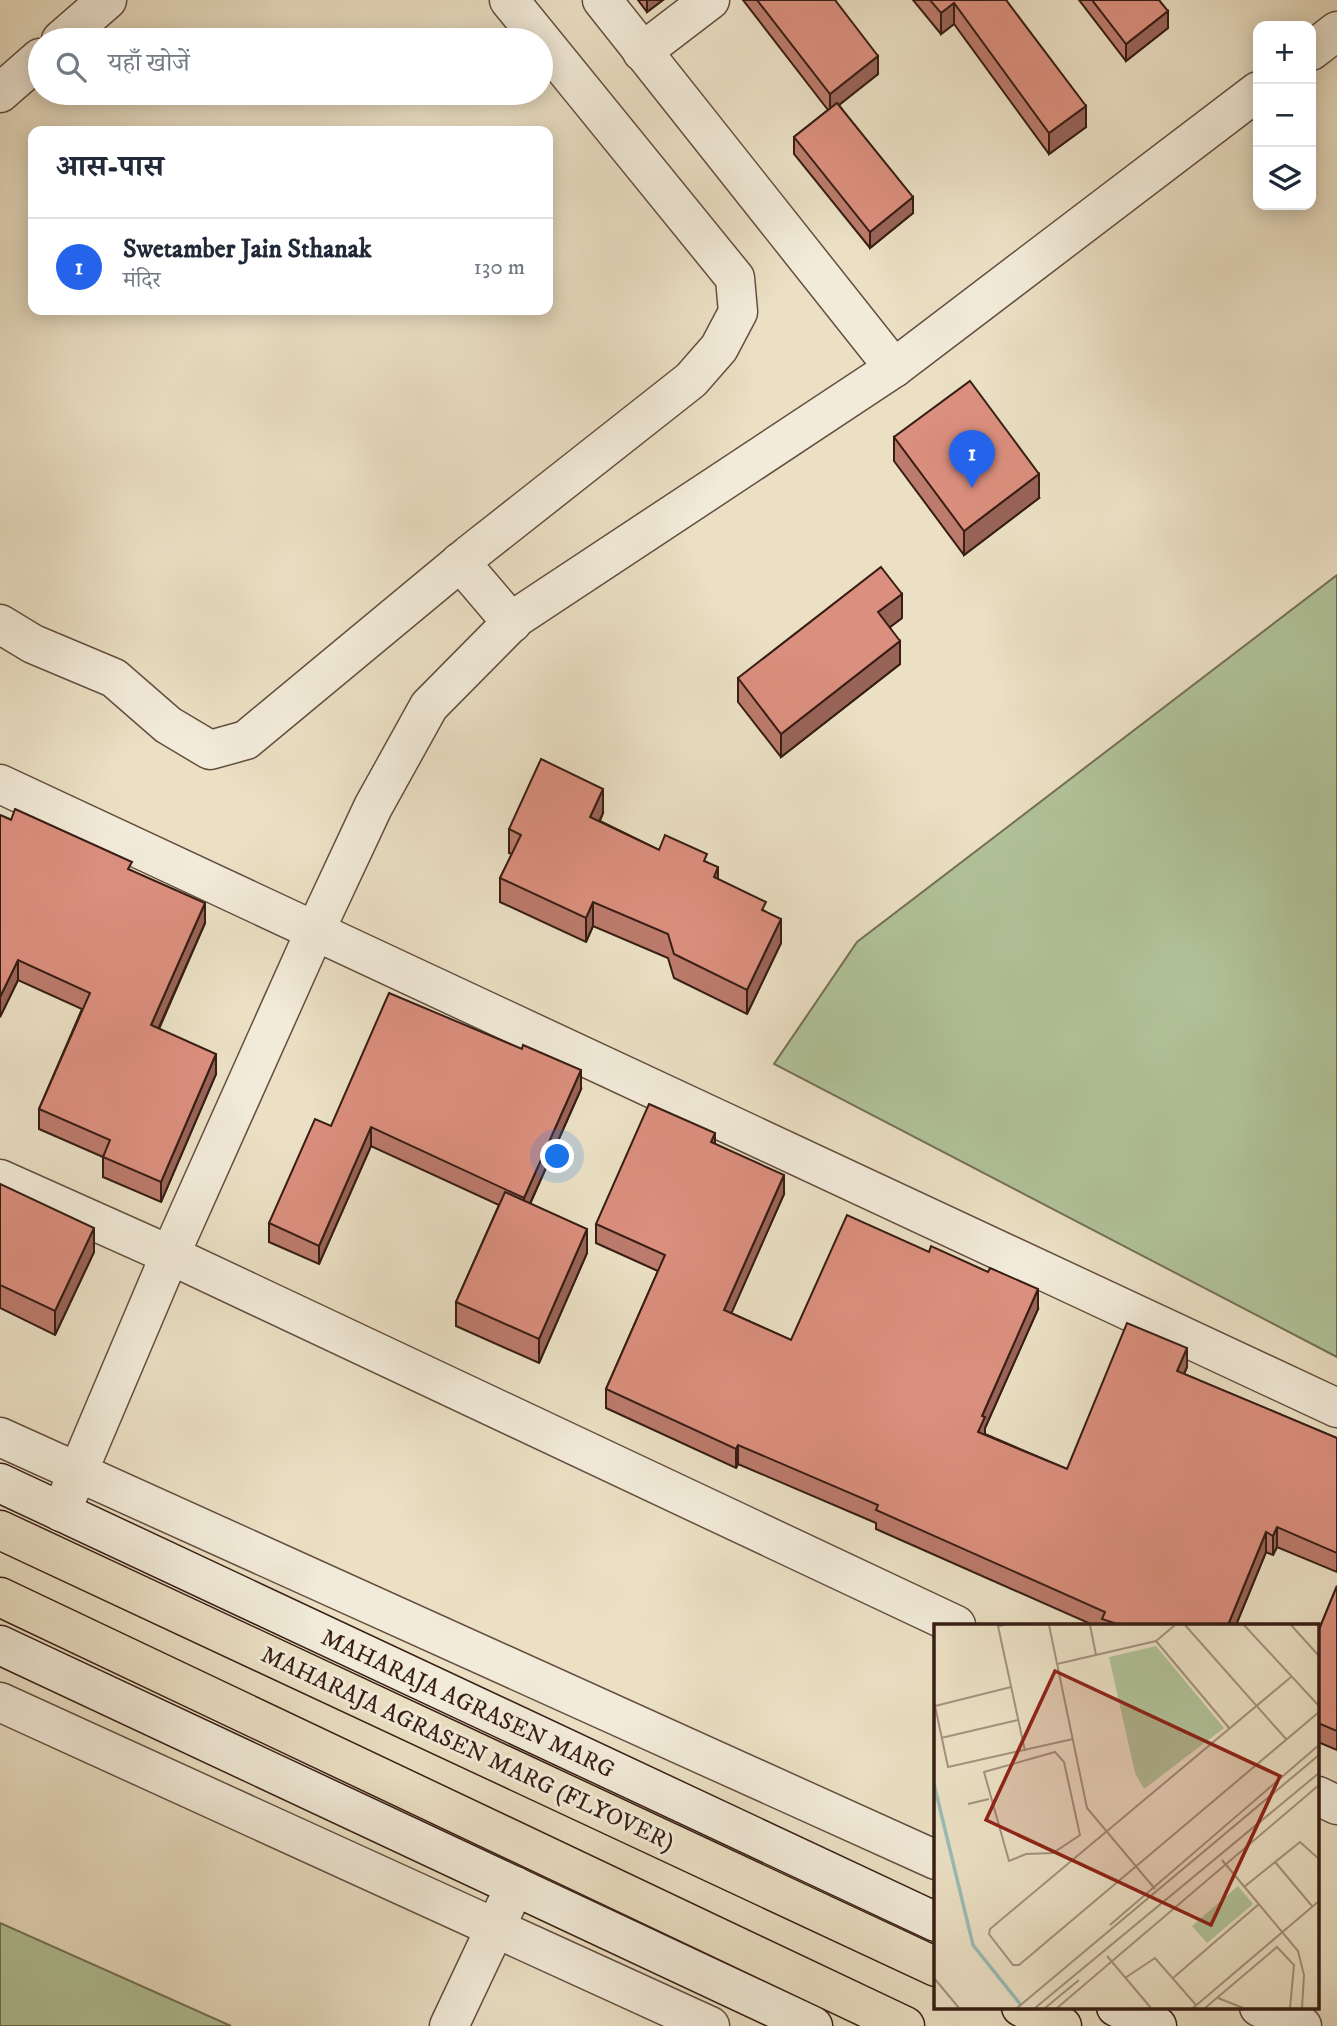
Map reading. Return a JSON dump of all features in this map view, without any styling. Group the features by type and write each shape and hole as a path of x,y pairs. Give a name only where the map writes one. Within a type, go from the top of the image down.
{"main road":[{"name":"MAHARAJA AGRASEN MARG (FLYOVER)","path":"0,1530 934,1966"},
{"path":"0,1597 905,2026"},
{"path":"1023,2008 1062,2026"}],"street":[{"path":"75,28 107,0"},
{"path":"509,0 532,28"},
{"path":"602,0 894,368"},
{"path":"642,52 710,0"},
{"path":"1316,47 1337,31"},
{"path":"0,624 33,644 114,678 168,725 210,750 246,740 460,562 691,380 719,348 738,312 735,278 553,54"},
{"path":"0,93 28,68"},
{"path":"61,1512 170,1255 315,931 373,807 429,706 512,623 894,368 1253,95"},
{"path":"460,562 512,623"},
{"path":"0,784 1337,1408"},
{"path":"0,1179 170,1255 954,1624"},
{"path":"0,1437 934,1859"},
{"name":"MAHARAJA AGRASEN MARG","path":"0,1483 934,1921"},
{"path":"0,1645 813,2026"},
{"path":"0,1702 710,2026"},
{"path":"1320,1797 1337,1805"},
{"path":"449,2026 515,1886"},
{"path":"1261,2008 1302,2026"}],"green space":[{"path":"1337,575 1337,1357 774,1064 857,942"},
{"path":"0,1923 231,2026 0,2026"}],"building":[{"path":"757,0 835,0 878,56 830,94"},
{"path":"930,0 1006,0 1086,106 1049,133 954,3 941,13"},
{"path":"1092,0 1159,0 1168,11 1126,44"},
{"path":"837,103 913,197 870,232 794,137"},
{"path":"970,381 1039,474 964,531 894,437"},
{"path":"881,567 902,594 878,612 900,641 781,734 738,678"},
{"path":"541,759 603,789 590,817 659,850 665,835 707,854 704,861 718,867 714,877 766,902 762,910 781,919 747,990 674,954 668,934 593,902 586,918 500,878 521,835 509,829"},
{"path":"15,809 132,862 128,869 205,903 151,1025 216,1054 161,1182 103,1157 110,1140 39,1109 90,993 18,960 0,997 0,815 11,820"},
{"path":"389,993 522,1049 523,1045 581,1070 524,1198 371,1127 319,1246 269,1223 315,1119 331,1126"},
{"path":"649,1104 715,1133 711,1142 784,1175 724,1310 791,1340 847,1215 929,1252 931,1246 988,1272 990,1268 1038,1289 982,1416 985,1417 978,1432 1067,1469 1127,1323 1187,1348 1177,1371 1337,1438 1337,1553 1277,1527 1273,1536 1266,1532 1228,1624 1117,1624 1102,1619 1105,1612 876,1510 878,1505 738,1445 736,1449 606,1389 665,1255 596,1224"},
{"path":"0,1184 94,1228 55,1311 0,1285"},
{"path":"505,1192 587,1229 539,1339 456,1302"},
{"path":"1337,1586 1337,1731 1320,1724 1320,1627"}],"place":[{"name":"Swetamber Jain Sthanak","path":"972,488"}]}
